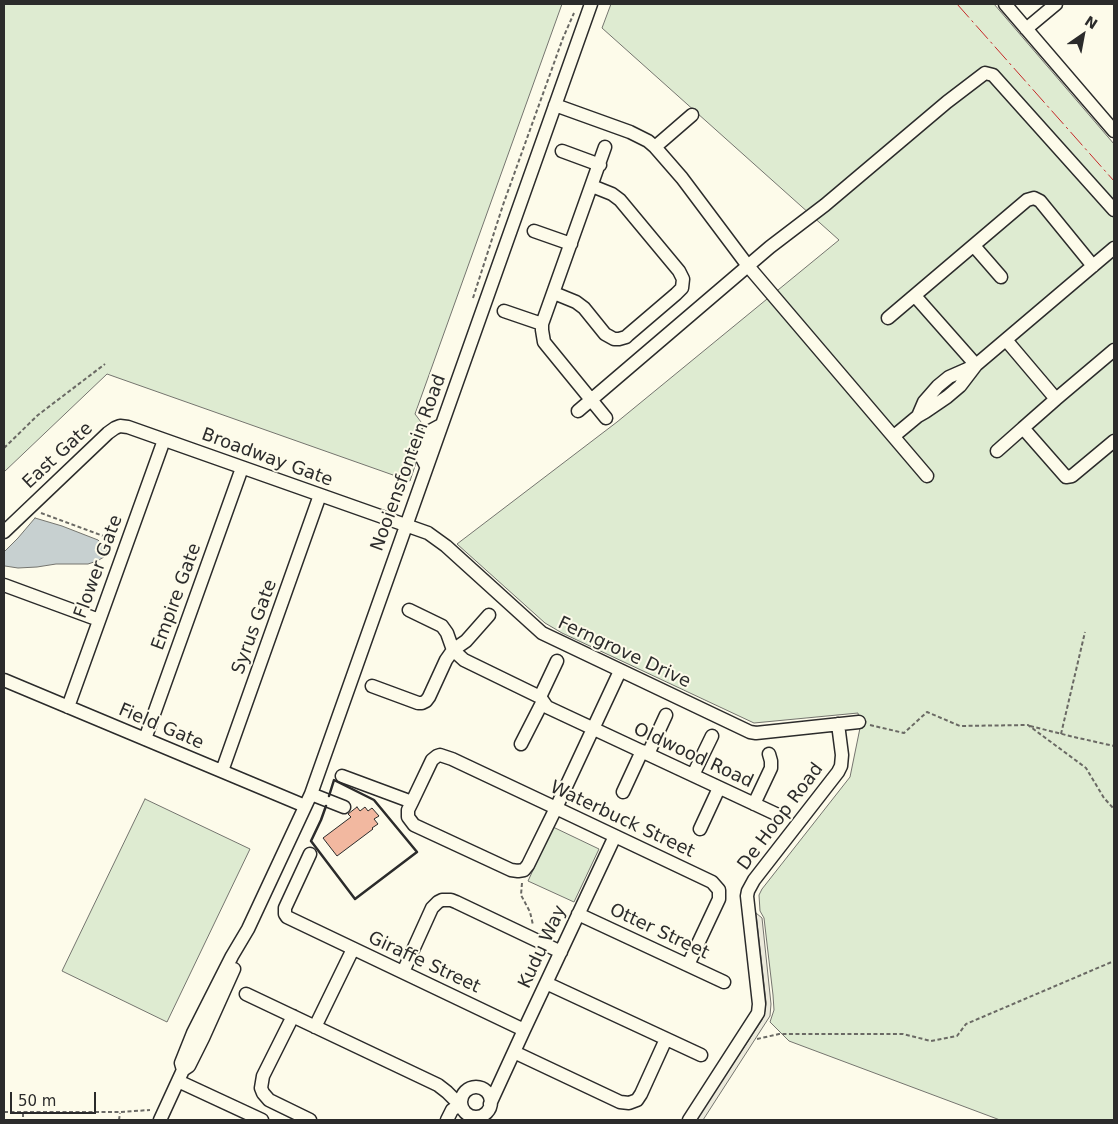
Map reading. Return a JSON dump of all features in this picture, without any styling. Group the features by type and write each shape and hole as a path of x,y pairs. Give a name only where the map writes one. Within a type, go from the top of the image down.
{"street":[{"name":"Nooiensfontein Road","path":"160,1120 180,1076 181,1063 193,1033 232,956 248,929 308,800 591,4"},
{"path":"1005,4 1114,131"},
{"path":"1026,29 1056,4"},
{"path":"578,411 748,266 825,205 947,102 986,73 993,75 1114,210"},
{"path":"555,105 630,132 656,147 682,178 748,266 928,476"},
{"path":"656,147 692,115"},
{"path":"606,147 542,324 544,342 606,418"},
{"path":"562,151 600,165"},
{"path":"554,293 576,302 584,308 606,334 614,339 619,339 628,335 682,288 683,279 679,271 620,200 612,194 592,186"},
{"path":"888,318 1027,200 1034,198 1040,201 1093,266"},
{"path":"534,231 571,244"},
{"path":"974,246 1001,277"},
{"path":"894,436 960,386 976,366 1114,248"},
{"path":"915,296 976,366"},
{"path":"504,311 542,324"},
{"path":"1006,340 1056,399"},
{"path":"997,451 1114,350"},
{"name":"Broadway Gate","path":"115,428 120,426 128,427 406,525"},
{"name":"East Gate","path":"4,532 115,428"},
{"path":"1024,428 1066,477 1072,476 1114,441"},
{"name":"Flower Gate","path":"68,707 164,440"},
{"name":"Empire Gate","path":"145,739 242,468"},
{"name":"Syrus Gate","path":"222,771 320,496"},
{"name":"Ferngrove Drive","path":"406,525 438,540 539,631 740,728 753,733 859,722"},
{"path":"4,585 99,620"},
{"path":"409,610 442,626 447,633 453,650"},
{"path":"372,686 418,703 424,702 430,697 446,660 453,650 466,641 489,615"},
{"name":"Oldwood Road","path":"453,650 464,660 541,699 547,707 778,816"},
{"path":"521,744 557,661"},
{"path":"342,776 412,802 408,813 414,825 514,872 521,871 528,865 620,671"},
{"name":"Field Gate","path":"4,680 222,771 308,800 344,807"},
{"path":"623,792 666,714"},
{"name":"De Hoop Road","path":"689,1120 758,1013 759,1004 748,891 754,880 838,772 841,766 842,755 838,724"},
{"path":"693,775 712,736"},
{"path":"754,804 771,768 769,754"},
{"name":"Waterbuck Street","path":"412,802 432,760 437,756 452,759 712,882 718,888 720,895 718,902 688,965"},
{"path":"700,828 720,788"},
{"name":"Kudu Way","path":"487,1114 504,1073 615,836"},
{"name":"Giraffe Street","path":"310,854 284,911 286,916 524,1030"},
{"path":"403,972 432,908 442,900 456,902 560,952"},
{"name":"Otter Street","path":"578,914 724,982"},
{"path":"315,1026 353,949"},
{"path":"546,983 701,1055"},
{"path":"246,994 438,1085 461,1104"},
{"path":"293,1016 264,1076 261,1088 269,1100 310,1120"},
{"path":"514,1052 620,1102 629,1103 636,1100 642,1094 666,1039"},
{"name":"Kudu Way","path":"479,1088 494,1083 504,1073"},
{"path":"180,1076 262,1120"},
{"path":"438,1085 479,1088 488,1094 487,1114 455,1120"},
{"path":"470,1117 462,1109 461,1098 471,1088 479,1088"},
{"path":"447,1120 452,1110 461,1104"}],"path":[{"path":"471,305 503,205 574,12"},
{"path":"4,448 38,415 105,364"},
{"path":"28,509 126,545"},
{"path":"1061,734 1085,632"},
{"path":"859,722 904,733 927,712 960,726 1028,725 1114,746"},
{"path":"1028,725 1086,768 1104,798 1114,809"},
{"path":"521,871 521,895 532,917 532,938"},
{"path":"757,1038 779,1034 904,1034 931,1041 957,1036 966,1024 1114,961"},
{"path":"4,1112 120,1112 150,1110"},
{"path":"23,1112 23,1120"},
{"path":"119,1120 120,1112"}],"green space":[{"path":"4,4 562,4 415,414 424,426 415,454 416,463 410,481 107,374 4,472"},
{"path":"611,4 994,4 1114,144 1114,1120 1000,1120 789,1041 770,1022 774,1010 773,995 764,918 760,911 759,895 850,777 860,728 858,713 754,723 562,633 545,623 457,544 617,422 839,240 602,28"},
{"path":"145,799 250,849 167,1022 62,971"},
{"path":"553,827 599,849 574,902 528,881"}],"shaded area":[{"path":"35,518 98,540 107,552 104,557 88,564 56,564 18,568 5,566 4,552"},
{"path":"756,913 762,918 771,1004 770,1016 703,1120 696,1120 762,1020 765,1011 766,1002"}],"building":[{"path":"357,807 360,811 365,807 368,811 372,808 379,816 374,819 378,824 337,856 323,838 351,817 348,814"}],"wall":[{"path":"326,806 311,841 355,899 417,852 374,800 334,780 329,796"}],"power":[{"path":"957,4 1114,181"}]}
